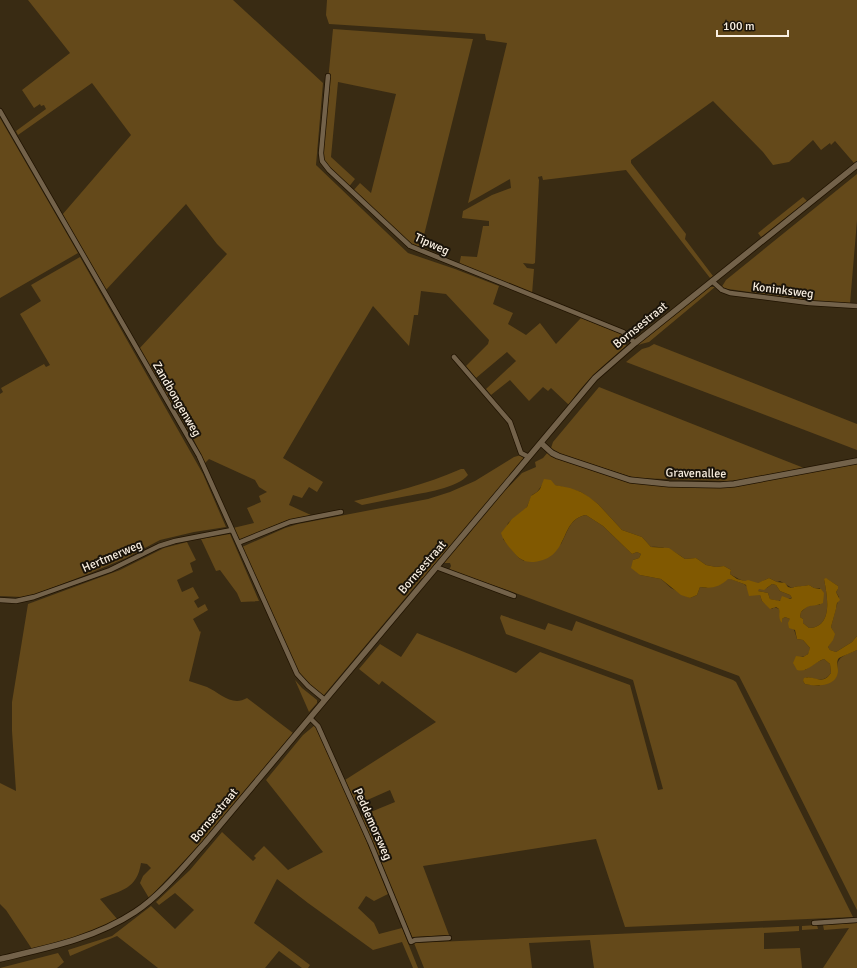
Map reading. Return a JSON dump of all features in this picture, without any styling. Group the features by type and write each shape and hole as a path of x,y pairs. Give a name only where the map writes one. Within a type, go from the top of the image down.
{"street":[{"name":"Tipweg","path":"328,76 321,153 322,161 329,170 410,246 623,332 635,343"},
{"name":"Zandbongenweg","path":"0,111 199,456 297,674 308,686 325,700"},
{"name":"Bornsestraat","path":"0,959 72,941 107,928 136,911 151,899 205,843 595,378 635,343 857,165"},
{"name":"Koninksweg","path":"712,281 722,290 730,293 809,303 857,306"},
{"path":"454,357 510,422 522,453 529,457"},
{"name":"Gravenallee","path":"541,443 555,454 630,480 668,484 734,484 857,461"},
{"path":"238,543 290,522 341,512"},
{"name":"Hertmerweg","path":"0,600 16,601 34,597 110,570 165,544 232,530"},
{"path":"436,567 514,596"},
{"name":"Peddemorsweg","path":"310,718 318,726 370,842 411,942 415,940 449,938"},
{"path":"814,923 857,920"}],"shaded area":[{"path":"28,0 233,0 323,83 316,165 408,253 499,286 493,304 513,313 508,324 526,335 540,323 556,344 581,318 624,335 626,346 581,388 569,405 551,388 548,391 543,387 529,401 510,380 491,395 486,389 516,361 507,352 476,378 466,366 488,344 489,340 446,294 421,291 418,315 414,315 409,346 373,306 283,458 323,482 317,492 309,487 302,498 293,495 289,505 313,516 288,520 239,541 233,528 254,523 247,508 261,502 259,496 267,492 259,487 255,480 209,459 205,463 192,436 138,350 227,254 217,244 186,204 105,291 62,215 131,135 92,83 18,135 16,131 46,109 44,105 41,106 40,104 34,108 22,90 70,53"},
{"path":"327,0 857,0 857,161 854,163 835,141 831,145 830,143 821,150 813,140 789,162 773,165 763,152 713,101 631,160 631,163 686,234 685,239 713,276 710,278 626,170 543,180 542,176 538,177 535,263 523,263 527,268 534,269 532,294 459,266 461,256 477,257 483,226 489,226 489,221 462,218 463,211 492,195 511,188 510,179 468,203 507,43 486,40 485,34 329,24 326,15"},
{"path":"333,29 473,39 424,235 417,249 352,192 360,183 371,193 396,94 338,82 331,157 355,179 348,188 326,165 321,154"},
{"path":"0,118 78,253 0,298"},
{"path":"857,174 857,220 850,304 829,303 721,288 726,280"},
{"path":"803,197 807,201 761,237 758,233"},
{"path":"80,257 203,474 226,527 194,532 160,540 126,558 36,594 22,597 0,596 0,394 3,392 1,388 44,364 46,367 50,365 20,314 41,301 31,285"},
{"path":"710,287 715,287 649,342 637,345"},
{"path":"654,344 857,424 857,450 626,362 642,349"},
{"path":"599,387 804,468 728,481 635,478 559,454 551,448 553,442"},
{"path":"548,452 631,483 640,484 730,486 857,463 857,636 852,642 836,652 830,650 828,647 833,635 831,627 839,597 836,592 838,586 827,579 824,579 827,601 826,616 817,626 809,628 803,623 803,619 800,617 801,612 810,604 820,605 820,588 814,588 809,585 792,588 780,581 777,582 769,578 759,583 747,582 730,574 731,570 724,566 716,567 706,565 696,558 685,559 661,547 651,547 642,537 622,530 598,504 581,492 555,485 542,485 537,492 532,495 526,509 508,523 503,539 519,558 524,561 561,544 573,522 576,519 586,515 603,526 632,554 637,552 641,554 639,558 633,560 640,575 661,579 671,588 690,598 697,595 700,587 706,588 728,578 744,584 756,595 760,595 762,601 772,609 774,607 779,609 782,623 782,619 785,617 790,619 797,639 803,640 810,648 807,655 800,657 805,670 824,659 830,664 831,673 828,676 820,680 807,677 803,681 805,684 819,686 838,670 838,662 840,659 857,650 857,910 739,676 510,591 449,570 451,566 450,563 442,563 468,535 488,508 522,473 536,467 535,462 543,458"},
{"path":"521,455 524,460 324,695 319,694 301,680 242,547 285,528 298,524 428,499 450,492 475,481 514,457"},
{"path":"464,469 468,475 463,480 449,487 362,505 354,501 422,484"},
{"path":"544,479 551,480 555,485 581,492 598,504 622,530 642,537 651,547 669,548 685,559 696,558 706,565 716,567 724,566 731,570 730,574 737,579 758,583 769,578 777,582 785,583 788,587 792,588 809,585 814,588 821,589 824,593 823,603 807,607 801,612 800,617 803,619 803,623 809,628 817,626 826,616 827,601 824,579 826,578 838,586 836,592 840,600 837,603 831,627 835,634 828,647 830,650 836,652 852,642 857,636 857,650 838,659 837,676 830,683 820,685 805,684 803,681 804,678 808,677 821,680 827,677 831,673 830,664 824,659 820,660 808,669 801,671 797,670 793,663 796,656 803,657 808,654 810,648 803,640 797,639 795,630 789,628 788,623 790,619 785,617 782,619 782,623 779,609 776,607 770,609 762,601 760,595 749,596 746,585 730,579 715,587 700,587 697,595 690,598 681,595 661,579 640,575 631,568 633,560 639,558 641,554 637,552 632,554 603,526 586,515 577,518 571,524 554,554 546,559 534,562 523,560 508,546 501,533 512,519 527,507 531,496 540,489","holes":["772,584 776,585 780,591 790,595 792,598 790,599 782,596 780,601 770,599 768,593 758,591 759,589 764,590"]},
{"path":"230,534 259,601 241,602 237,593 220,570 216,571 201,539"},
{"path":"187,542 196,560 190,563 193,572 177,580 182,592 193,587 199,598 194,601 198,608 205,604 208,610 193,619 200,632 201,631 189,681 207,687 231,700 236,701 247,698 293,733 202,842 149,898 140,883 143,876 151,868 147,864 141,863 139,872 132,883 122,891 100,899 118,920 86,934 32,949 6,910 0,904 0,783 16,791 12,731 12,702 28,604 120,570 164,548"},
{"path":"772,584 776,585 780,591 790,595 792,598 778,601 770,599 768,593 758,591 757,589 767,588"},
{"path":"501,615 545,630 548,623 572,631 576,621 736,682 853,917 625,927 596,839 423,866 449,935 412,937 361,816 395,802 390,790 356,805 345,780 436,722 382,681 379,685 359,669 380,644 401,657 417,633 516,673 540,652 630,685 658,790 663,789 633,680 506,634 500,618"},
{"path":"295,680 302,688 317,700 317,703 309,712"},
{"path":"315,725 364,835 388,894 374,901 366,896 358,908 374,923 379,934 402,928 418,968 413,968 402,942 373,950 277,879 254,923 310,965 308,968 302,968 279,951 265,968 158,968 117,936 70,956 68,950 112,936 151,906 175,929 194,910 175,893 159,905 156,902 190,870 222,832 253,861 256,858 254,856 264,846 288,870 323,852 266,780 303,735"},
{"path":"857,923 857,968 823,968 849,928 824,930 823,925"},
{"path":"817,925 818,929 802,930 802,926"},
{"path":"799,926 799,931 764,933 764,949 800,948 802,968 594,968 590,940 529,943 532,968 424,968 414,943"},
{"path":"58,953 64,962 57,968 0,968"}]}
